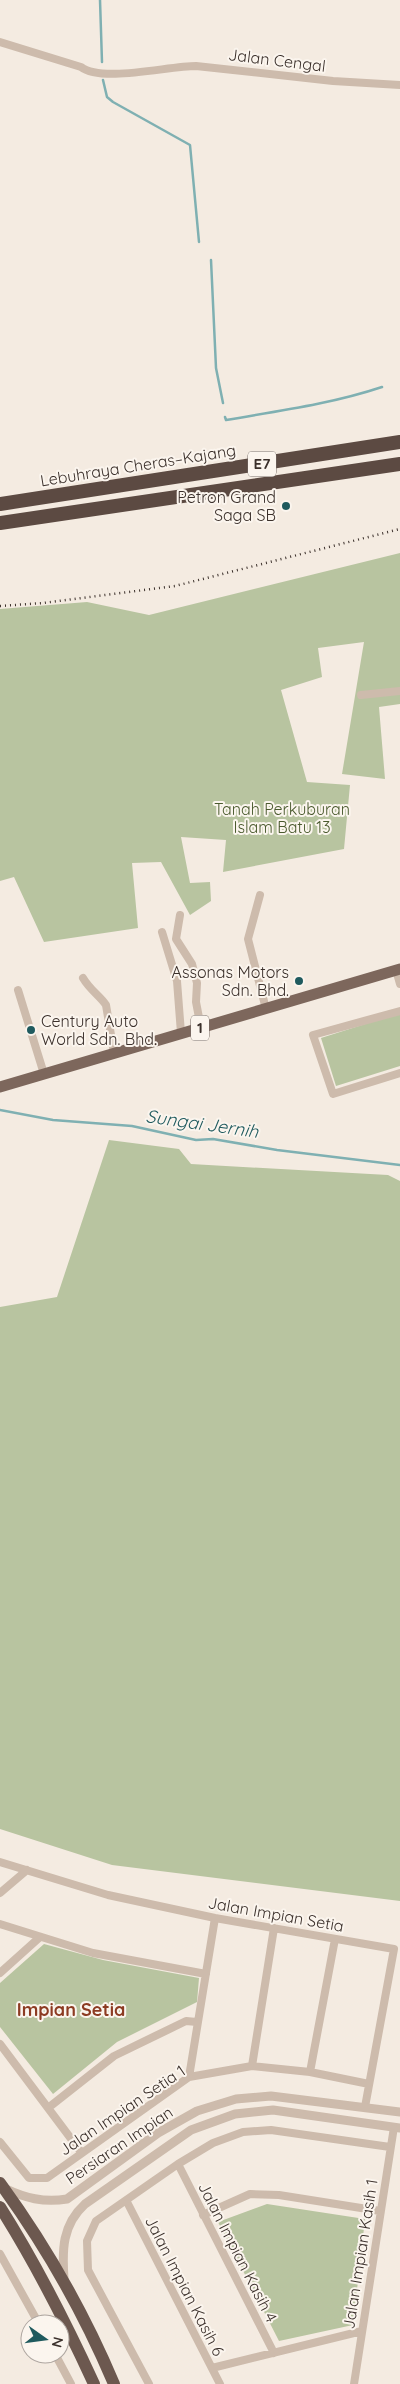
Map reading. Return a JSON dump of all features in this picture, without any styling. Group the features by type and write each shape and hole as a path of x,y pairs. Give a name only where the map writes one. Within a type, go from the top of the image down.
{"highway":[{"name":"Lebuhraya Cheras–Kajang","path":"0,504 400,442"},
{"name":"E7","path":"0,523 400,464"},
{"path":"2,2186 64,2281 114,2384"},
{"path":"0,2207 30,2254 94,2384"}],"main road":[{"name":"1","path":"0,1087 398,969"}],"street":[{"name":"Jalan Cengal","path":"0,42 81,68 89,73 110,74 174,66 220,67 333,81 400,85"},
{"path":"361,695 400,691"},
{"path":"260,895 248,939 266,1009"},
{"path":"180,914 176,939 192,964 201,1028"},
{"path":"162,932 164,945 177,981 181,1033"},
{"path":"398,969 400,984"},
{"path":"83,978 95,996 102,999 106,1005 114,1053"},
{"path":"18,990 44,1074"},
{"path":"400,1011 313,1035 333,1094 400,1073"},
{"name":"Jalan Impian Setia","path":"0,1862 108,1895 215,1918 394,1949 365,2107"},
{"path":"0,1893 27,1870"},
{"path":"189,2078 215,1918"},
{"path":"0,1924 93,1953 206,1974"},
{"path":"252,2066 274,1928"},
{"path":"0,1974 40,1937"},
{"path":"310,2072 335,1939"},
{"path":"48,2108 114,2056 186,2020 198,2022"},
{"path":"0,2044 81,2152"},
{"name":"Jalan Impian Setia 1","path":"0,2142 29,2178 38,2180 47,2178 81,2152 189,2078 252,2066 310,2072 369,2084"},
{"name":"Persiaran Impian","path":"2,2186 37,2200 52,2202 67,2199 158,2133 197,2111 236,2099 271,2096 400,2112"},
{"path":"302,2114 304,2100"},
{"name":"Persiaran Impian","path":"64,2281 64,2239 75,2213 85,2204 191,2130 235,2114 273,2110 397,2128"},
{"name":"Jalan Impian Kasih 1","path":"354,2384 390,2147 397,2128"},
{"path":"149,2384 88,2270 87,2241 96,2221 178,2164 213,2143 243,2132 271,2130 390,2147"},
{"name":"Jalan Impian Kasih 4","path":"178,2164 274,2353"},
{"path":"203,2215 250,2194 279,2195 380,2211"},
{"name":"Jalan Impian Kasih 6","path":"126,2200 220,2384"},
{"path":"0,2254 4,2267 33,2314"},
{"path":"212,2368 362,2331"},
{"path":"60,2364 70,2384"}],"green space":[{"name":"Tanah Perkuburan Islam Batu 13","path":"400,553 400,704 379,707 385,779 342,774 364,642 318,648 322,677 281,690 307,782 350,785 344,849 223,872 226,840 181,837 190,883 210,882 211,901 190,915 161,862 132,863 138,928 44,942 14,877 0,881 0,609 87,602 149,615"},
{"path":"400,1013 400,1066 336,1086 321,1038"},
{"path":"109,1140 179,1149 191,1164 388,1175 400,1181 400,1901 112,1865 0,1829 0,1307 57,1297"},
{"path":"44,1944 103,1960 199,1978 197,2002 117,2042 53,2094 0,2027 0,1983"},
{"path":"267,2204 365,2219 353,2325 279,2341 218,2222"}],"waterway":[{"path":"100,0 102,62"},
{"path":"103,80 107,97 113,102 190,145 199,242"},
{"path":"211,260 216,368 223,403"},
{"path":"225,417 226,420 304,406 382,387"},
{"name":"Sungai Jernih","path":"0,1110 53,1120 132,1126 196,1140 213,1139 277,1150 400,1165"}],"railway":[{"path":"0,606 43,603 175,586 400,529"}],"place":[{"name":"Petron Grand Saga SB","path":"286,506"},
{"name":"Assonas Motors Sdn. Bhd.","path":"299,981"},
{"name":"Century Auto World Sdn. Bhd.","path":"31,1030"}],"district":[{"name":"Impian Setia","path":"71,2010"}]}
